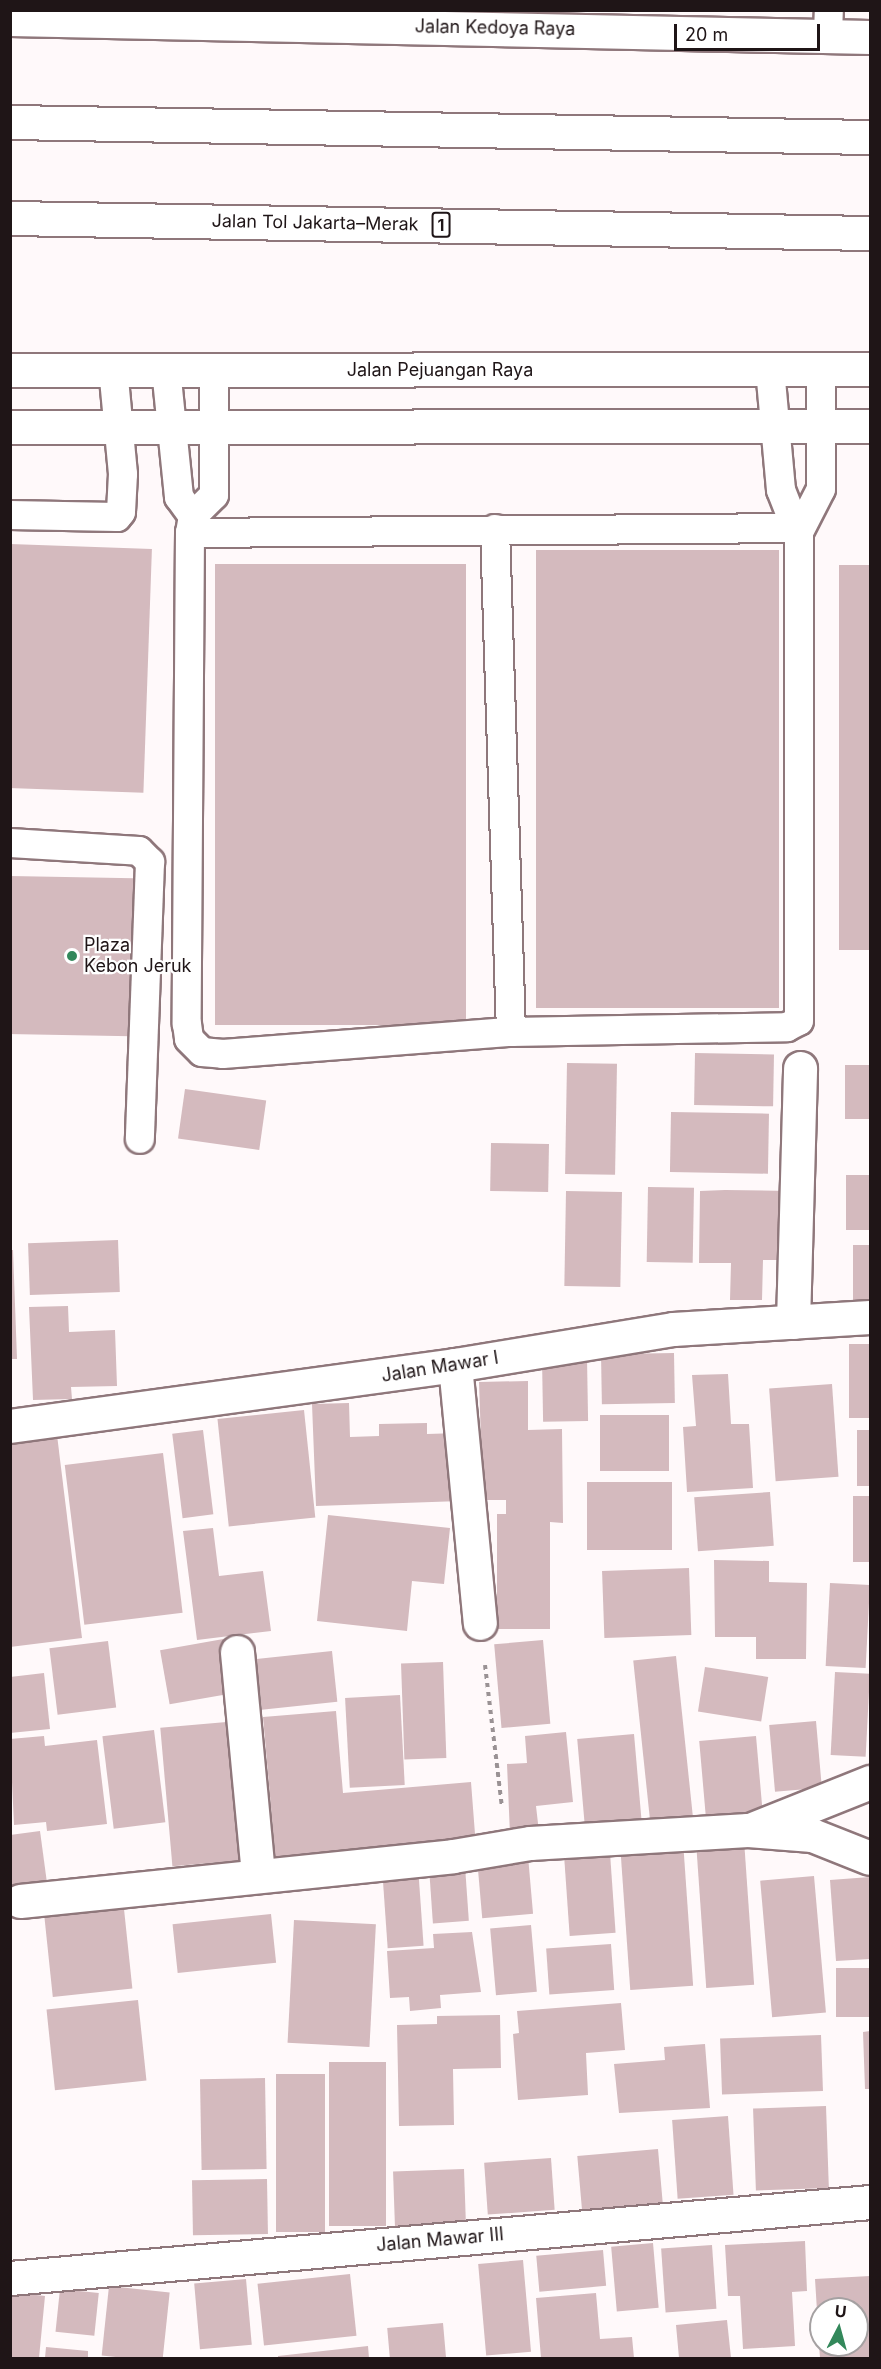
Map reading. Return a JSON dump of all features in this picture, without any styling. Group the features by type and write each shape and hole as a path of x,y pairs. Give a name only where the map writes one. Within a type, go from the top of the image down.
{"main road":[{"name":"Jalan Kedoya Raya","path":"10,19 828,22 870,36"},
{"path":"10,122 870,137"},
{"name":"Jalan Tol Jakarta–Merak","path":"10,218 870,233"},
{"name":"Jalan Pejuangan Raya","path":"10,369 870,369"},
{"path":"10,427 116,425 870,426"},
{"path":"793,1322 800,1068"},
{"name":"Jalan Mawar I","path":"10,1426 455,1365 673,1329 870,1317"},
{"path":"455,1365 480,1623"},
{"path":"237,1652 258,1875"},
{"path":"748,1830 870,1782"},
{"path":"20,1901 506,1847 748,1830 812,1836 870,1858"},
{"name":"Jalan Mawar III","path":"10,2278 870,2202"}],"lane":[{"path":"10,515 117,517 123,474 116,425 113,369"},
{"path":"166,369 179,496 192,524 189,1039 201,1052 223,1054 511,1032 787,1027 799,1021 799,530 782,490 770,369"},
{"path":"799,530 820,489 824,426 821,369"},
{"path":"192,524 214,495 214,370"},
{"path":"192,524 495,529 799,530"},
{"path":"495,529 511,1032"},
{"path":"10,843 139,851 150,862 140,1139"}],"path":[{"path":"480,1623 506,1847"}],"building":[{"path":"10,544 152,549 143,793 10,788"},
{"path":"536,550 779,550 779,1008 536,1008"},
{"path":"215,564 466,564 466,1025 215,1025"},
{"path":"839,565 870,565 870,950 839,950"},
{"name":"Plaza Kebon Jeruk","path":"10,876 134,878 131,1036 10,1034"},
{"path":"695,1053 774,1054 773,1106 694,1105"},
{"path":"567,1063 617,1064 615,1175 565,1174"},
{"path":"845,1065 870,1065 870,1119 845,1119"},
{"path":"185,1089 266,1100 259,1150 178,1139"},
{"path":"671,1112 769,1114 768,1174 670,1172"},
{"path":"491,1143 549,1144 548,1192 490,1191"},
{"path":"846,1175 870,1175 870,1230 846,1230"},
{"path":"648,1187 694,1188 693,1263 647,1262"},
{"path":"566,1191 622,1192 620,1287 564,1286"},
{"path":"700,1191 789,1191 788,1260 763,1260 762,1300 730,1300 731,1263 699,1263"},
{"path":"118,1240 120,1292 30,1295 28,1243"},
{"path":"853,1245 870,1245 870,1300 853,1300"},
{"path":"10,1250 13,1250 17,1359 10,1359"},
{"path":"68,1306 69,1332 115,1330 117,1386 71,1387 72,1399 33,1400 29,1307"},
{"path":"849,1344 870,1344 870,1418 849,1418"},
{"path":"674,1353 675,1403 602,1404 601,1354"},
{"path":"587,1358 588,1421 543,1422 542,1359"},
{"path":"728,1374 731,1424 749,1424 753,1488 687,1492 683,1427 696,1426 692,1375"},
{"path":"528,1381 528,1430 562,1429 563,1523 550,1522 550,1629 497,1629 497,1514 506,1514 506,1500 483,1500 479,1382"},
{"path":"832,1384 838,1477 776,1481 769,1388"},
{"path":"349,1403 350,1437 379,1436 379,1424 427,1423 427,1434 458,1433 461,1501 316,1506 312,1404"},
{"path":"304,1410 315,1517 229,1527 217,1419"},
{"path":"600,1415 669,1415 669,1471 600,1471"},
{"path":"203,1430 213,1514 183,1518 172,1434"},
{"path":"857,1430 870,1430 870,1486 857,1486"},
{"path":"57,1435 82,1638 10,1647 10,1441"},
{"path":"163,1453 183,1613 84,1625 65,1465"},
{"path":"587,1482 672,1482 672,1550 587,1550"},
{"path":"770,1492 774,1546 698,1551 694,1497"},
{"path":"853,1496 870,1496 870,1562 853,1562"},
{"path":"328,1515 450,1528 444,1584 412,1581 407,1631 317,1621"},
{"path":"213,1528 219,1576 263,1571 271,1631 197,1640 183,1531"},
{"path":"714,1560 769,1561 769,1582 807,1583 806,1659 756,1659 756,1637 715,1637"},
{"path":"689,1568 691,1635 604,1638 602,1571"},
{"path":"830,1583 870,1585 866,1668 826,1666"},
{"path":"229,1638 239,1692 170,1704 160,1650"},
{"path":"543,1640 550,1724 502,1728 494,1644"},
{"path":"108,1641 116,1708 58,1715 49,1648"},
{"path":"332,1651 337,1702 262,1710 256,1659"},
{"path":"676,1656 693,1820 650,1825 633,1660"},
{"path":"443,1662 446,1758 404,1759 401,1663"},
{"path":"705,1667 768,1677 761,1721 698,1711"},
{"path":"835,1672 870,1674 866,1757 831,1755"},
{"path":"44,1673 50,1729 10,1733 10,1677"},
{"path":"400,1695 405,1785 350,1788 345,1698"},
{"path":"336,1711 343,1793 471,1782 476,1847 276,1864 263,1717"},
{"path":"238,1721 250,1859 172,1866 160,1728"},
{"path":"816,1721 822,1788 775,1792 769,1725"},
{"path":"154,1730 165,1822 114,1829 102,1736"},
{"path":"566,1732 573,1802 536,1806 539,1832 510,1835 507,1764 527,1763 525,1736"},
{"path":"634,1734 642,1828 585,1833 577,1739"},
{"path":"44,1736 45,1746 97,1740 107,1824 47,1831 46,1822 14,1825 10,1739"},
{"path":"756,1736 763,1815 706,1820 699,1741"},
{"path":"40,1831 47,1883 10,1888 10,1835"},
{"path":"744,1840 754,1985 706,1988 696,1843"},
{"path":"683,1841 693,1986 630,1990 620,1845"},
{"path":"610,1853 616,1933 570,1936 564,1856"},
{"path":"528,1856 533,1914 482,1918 477,1860"},
{"path":"418,1866 424,1946 388,1948 382,1869"},
{"path":"465,1866 469,1921 433,1923 429,1869"},
{"path":"814,1876 826,2012 772,2017 760,1881"},
{"path":"870,1877 870,1959 836,1961 830,1880"},
{"path":"124,1909 132,1989 53,1997 44,1917"},
{"path":"271,1914 276,1963 178,1973 173,1924"},
{"path":"294,1920 376,1924 369,2047 288,2043"},
{"path":"531,1925 537,1992 496,1995 490,1929"},
{"path":"472,1932 481,1992 440,1995 441,2008 410,2011 409,1997 390,1998 387,1951 434,1948 433,1934"},
{"path":"611,1944 614,1990 549,1994 546,1949"},
{"path":"836,1968 870,1968 870,2017 836,2017"},
{"path":"138,2000 146,2081 55,2090 47,2010"},
{"path":"621,2003 625,2050 586,2053 588,2095 518,2100 513,2034 519,2033 517,2011"},
{"path":"500,2015 501,2068 453,2069 454,2125 399,2126 397,2025 437,2024 437,2016"},
{"path":"870,2031 870,2089 865,2089 863,2032"},
{"path":"821,2035 823,2091 722,2094 720,2039"},
{"path":"705,2044 710,2108 619,2113 614,2064 665,2060 664,2047"},
{"path":"329,2062 386,2062 386,2226 329,2226"},
{"path":"276,2074 325,2074 325,2232 276,2232"},
{"path":"265,2078 267,2169 202,2170 200,2079"},
{"path":"826,2106 829,2188 756,2190 753,2109"},
{"path":"728,2116 734,2195 678,2199 672,2120"},
{"path":"658,2149 663,2205 582,2212 577,2156"},
{"path":"551,2158 555,2210 488,2215 484,2163"},
{"path":"464,2169 466,2225 395,2227 393,2171"},
{"path":"267,2179 268,2234 193,2235 192,2180"},
{"path":"805,2241 807,2291 792,2292 795,2346 743,2349 740,2296 728,2296 725,2245"},
{"path":"653,2243 659,2308 617,2311 611,2247"},
{"path":"712,2245 716,2309 666,2312 661,2249"},
{"path":"603,2250 606,2286 539,2292 536,2256"},
{"path":"523,2260 531,2352 486,2356 478,2264"},
{"path":"350,2274 356,2336 264,2345 258,2284"},
{"path":"870,2276 870,2358 820,2358 869,2357 869,2297 816,2297 815,2279"},
{"path":"246,2279 252,2345 200,2349 194,2284"},
{"path":"109,2286 170,2292 163,2358 102,2356"},
{"path":"60,2289 99,2293 94,2336 56,2332"},
{"path":"10,2292 45,2296 39,2358 10,2358"},
{"path":"596,2293 600,2339 632,2337 634,2358 541,2358 536,2298"},
{"path":"727,2320 731,2358 679,2358 676,2325"},
{"path":"443,2323 446,2358 390,2358 387,2328"},
{"path":"368,2346 369,2358 278,2358 278,2356"},
{"path":"46,2347 88,2351 88,2358 45,2358"}],"place":[{"name":"Plaza Kebon Jeruk","path":"72,956"}]}
